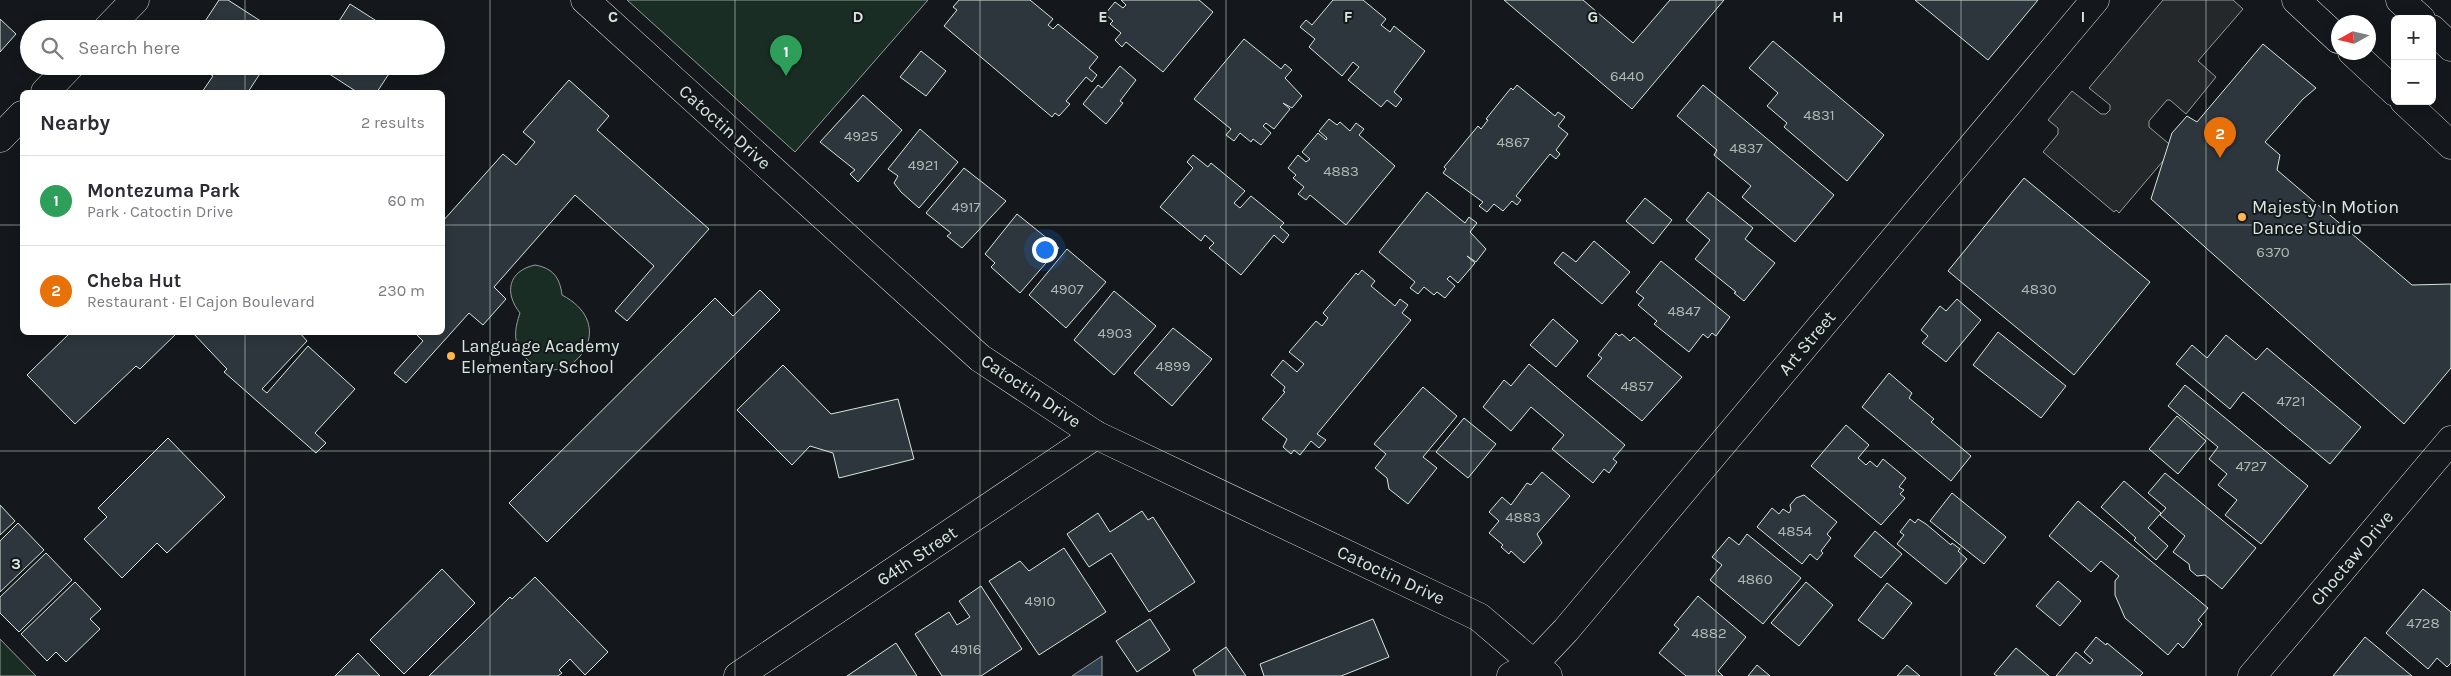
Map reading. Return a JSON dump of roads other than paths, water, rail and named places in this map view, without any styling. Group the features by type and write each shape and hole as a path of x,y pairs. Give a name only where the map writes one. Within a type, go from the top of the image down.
{"street":[{"path":"115,20 134,0"},
{"name":"Catoctin Drive","path":"585,0 980,358 1096,435 1478,617 1531,672"},
{"name":"Art Street","path":"1531,672 2095,0"},
{"path":"2296,0 2331,32"},
{"path":"2400,0 2417,15"},
{"path":"2436,33 2451,47"},
{"path":"2361,60 2391,88"},
{"path":"47,90 61,75"},
{"path":"2408,105 2451,145"},
{"path":"0,138 20,117"},
{"name":"64th Street","path":"738,676 1096,435"},
{"name":"Choctaw Drive","path":"2252,676 2451,440"}],"water":[{"path":"1102,656 1102,676 1072,676"}],"place":[{"name":"Montezuma Park","path":"786,76"},
{"name":"Cheba Hut","path":"2220,158"},
{"name":"Majesty In Motion Dance Studio","path":"2242,217"},
{"name":"Language Academy Elementary School","path":"451,356"}]}
